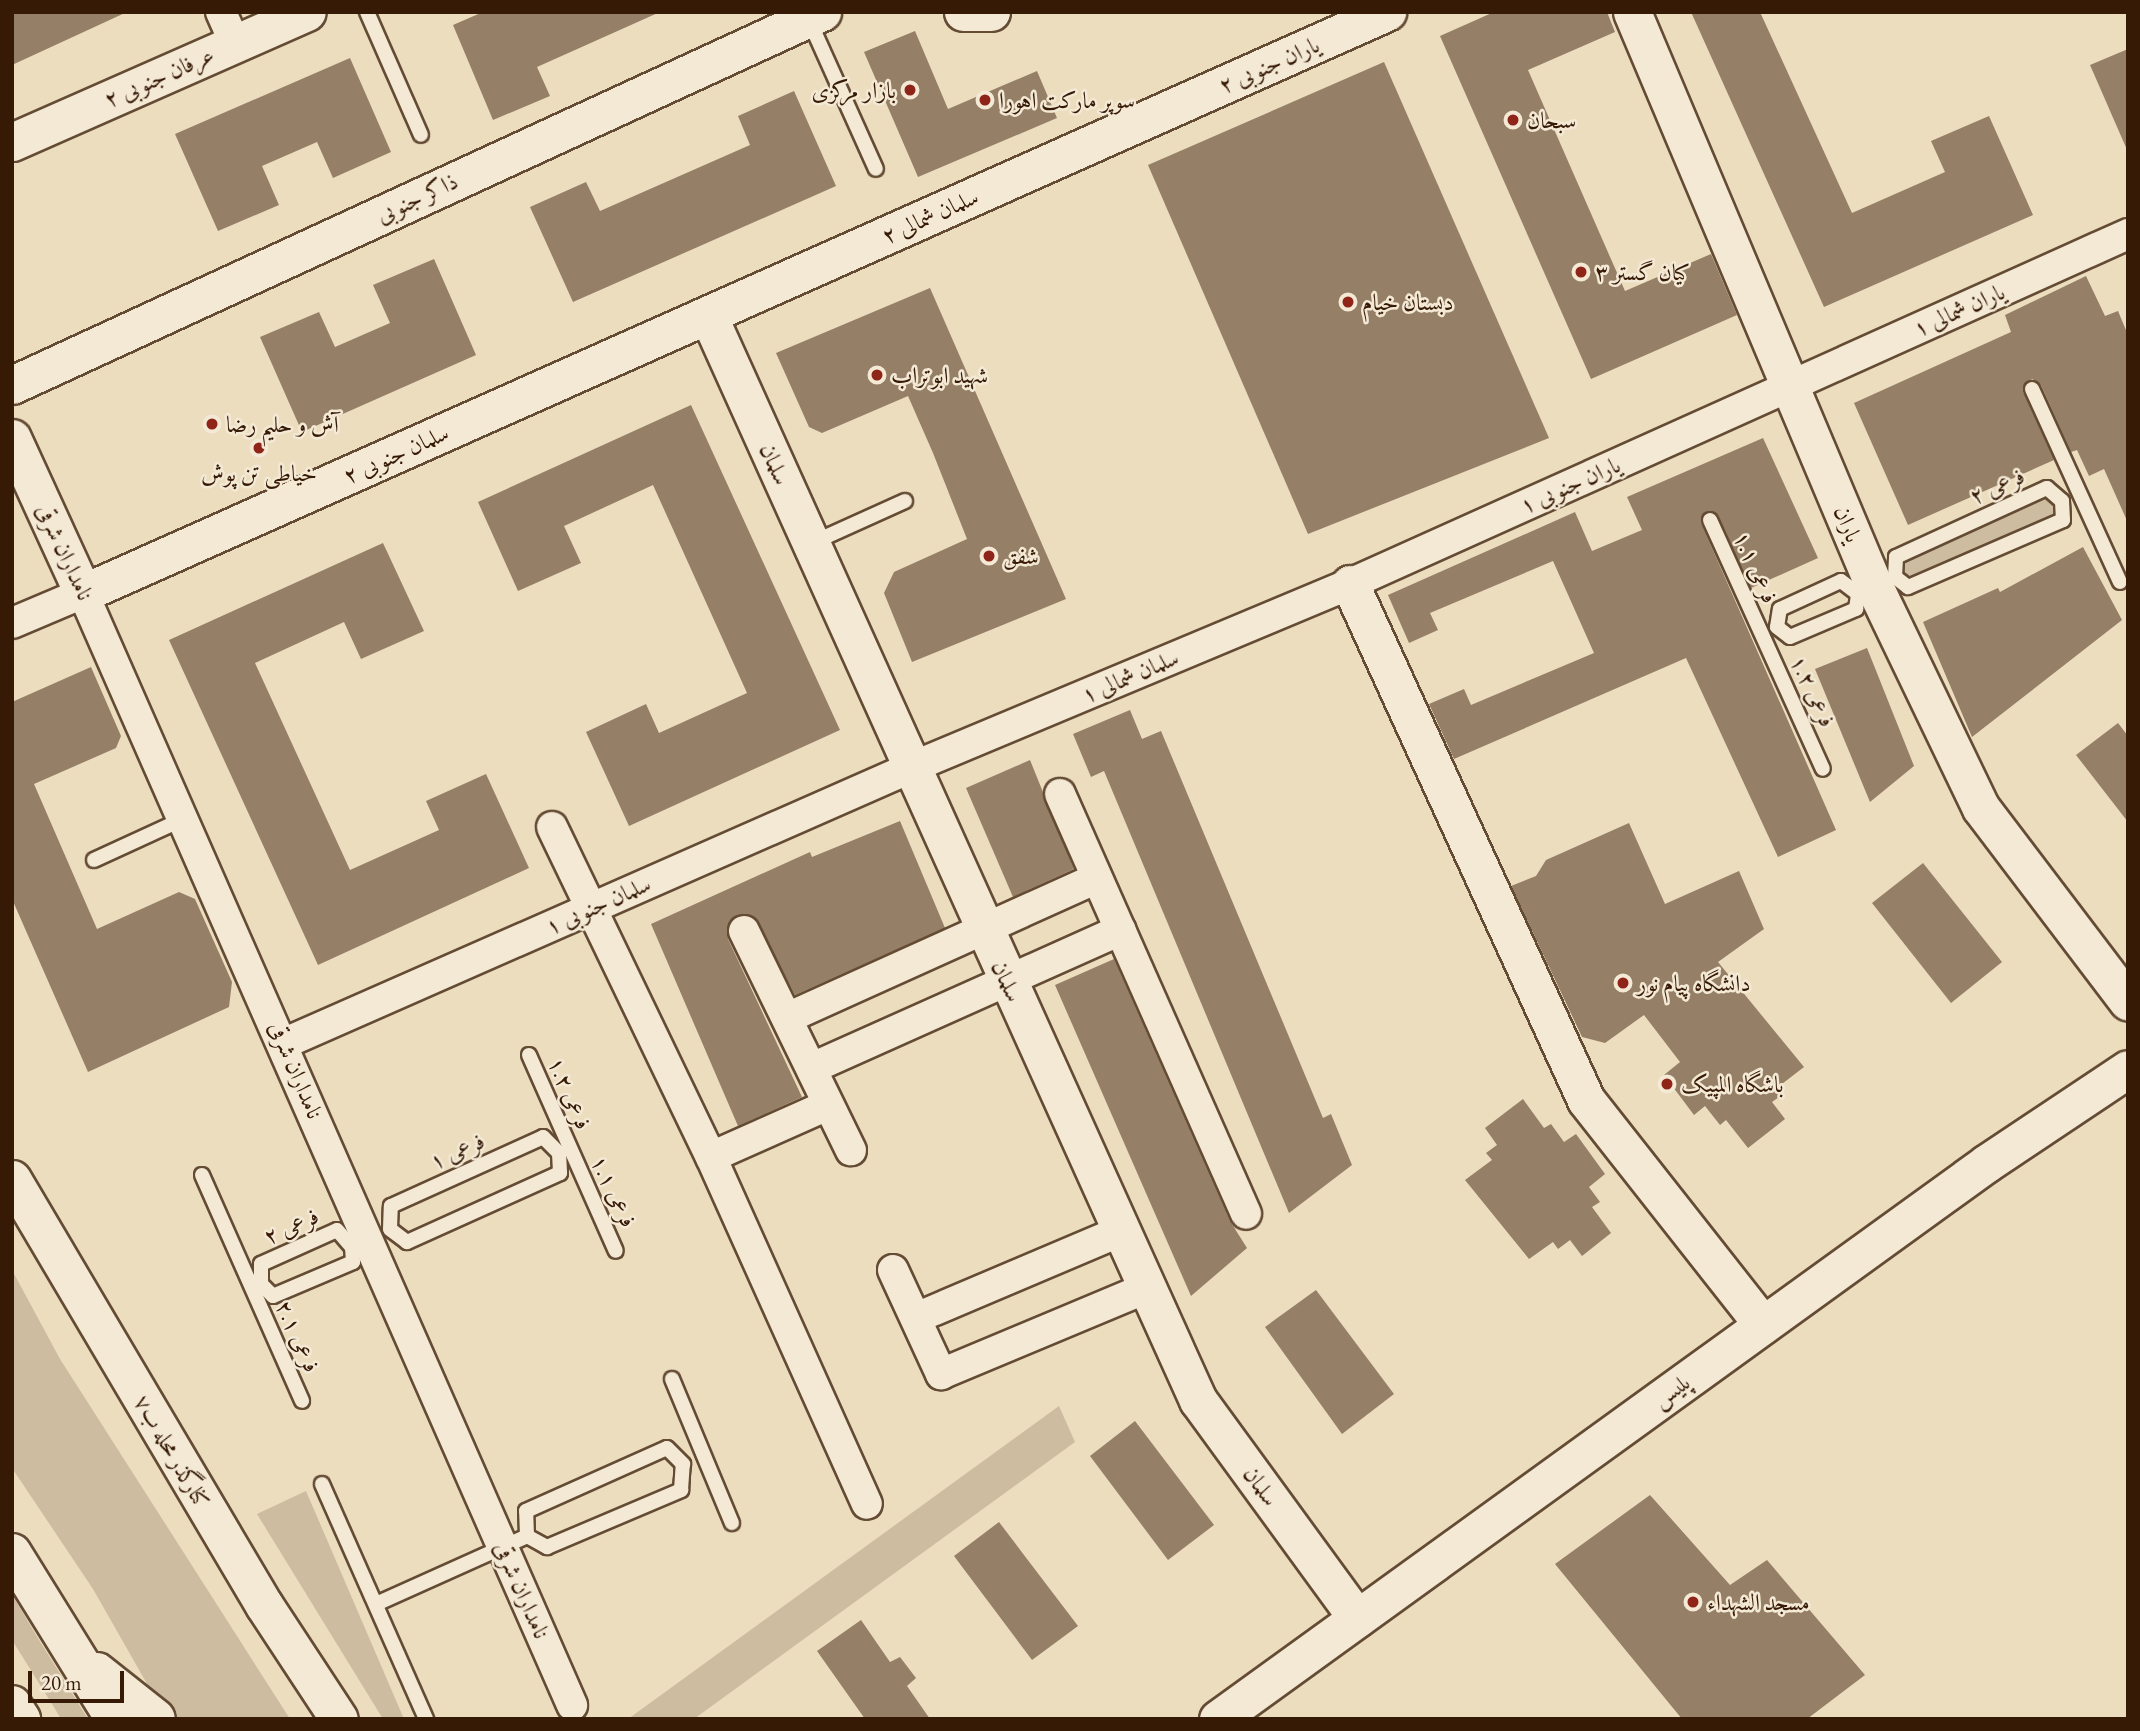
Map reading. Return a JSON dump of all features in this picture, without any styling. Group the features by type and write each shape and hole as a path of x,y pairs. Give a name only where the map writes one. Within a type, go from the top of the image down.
{"main road":[{"path":"12,1553 115,1719"},
{"path":"74,1654 156,1719"},
{"path":"12,1704 21,1719"}],"street":[{"name":"عرفان جنوبی ۲","path":"12,142 228,28 307,12"},
{"path":"963,12 991,12"},
{"name":"یاران جنوبی ۲","path":"1151,118 1387,12"},
{"name":"یاران","path":"1632,12 1876,586 1981,808 2128,1002"},
{"name":"ذاکر جنوبی","path":"12,385 812,14"},
{"name":"سلمان شمالی ۲","path":"708,315 1151,118"},
{"name":"یاران شمالی ۱","path":"1791,386 2128,234"},
{"name":"سلمان","path":"708,315 910,768 1198,1400 1357,1618"},
{"name":"سلمان جنوبی ۲","path":"83,593 708,315"},
{"name":"یاران جنوبی ۱","path":"1350,584 1791,386"},
{"name":"نامداران شرقی","path":"12,438 285,1043 370,1239 515,1541 572,1705"},
{"path":"1350,584 1586,1100 1763,1325"},
{"name":"سلمان شمالی ۱","path":"910,768 1350,584"},
{"path":"12,623 83,593"},
{"name":"سلمان جنوبی ۱","path":"285,1043 910,768"},
{"path":"1060,794 1246,1214"},
{"path":"552,827 711,1157 867,1504"},
{"path":"787,1018 1097,878"},
{"path":"812,1068 1120,930"},
{"path":"744,931 851,1150"},
{"name":"پلیس","path":"1218,1719 1763,1325 2128,1069"},
{"path":"711,1157 828,1105"},
{"name":"کنارگذر محله ب۷","path":"12,1178 264,1605 339,1719"},
{"path":"916,1318 1121,1231"},
{"path":"893,1270 941,1374 1147,1288"}],"lane":[{"path":"367,12 421,135"},
{"path":"812,14 876,169"},
{"path":"2032,390 2120,582"},
{"name":"فرعی ۲","path":"1876,586 1896,557 2047,488 2062,502"},
{"path":"1777,627 1780,609 1841,581 1908,587 2063,520 2062,502 2079,494"},
{"path":"810,544 905,501"},
{"name":"فرعی ۱.۱","path":"1710,520 1761,633"},
{"path":"1777,627 1790,637 1856,609 1876,586"},
{"path":"1761,633 1777,627"},
{"name":"فرعی ۱.۲","path":"1761,633 1823,769"},
{"path":"94,860 183,819"},
{"name":"فرعی ۱.۲","path":"529,1055 564,1151"},
{"name":"فرعی ۱","path":"370,1239 391,1206 543,1138 564,1151"},
{"path":"257,1286 272,1296 353,1262 370,1239 407,1242 560,1173 564,1151"},
{"name":"فرعی ۱.۱","path":"564,1151 616,1251"},
{"name":"فرعی ۲.۱","path":"202,1175 257,1286 302,1401"},
{"name":"فرعی ۲","path":"257,1286 261,1264 337,1230 370,1239"},
{"path":"673,1379 732,1523"},
{"path":"376,1604 515,1541 547,1547 681,1490 683,1464 667,1448 526,1511 515,1541"},
{"path":"683,1464 704,1454"},
{"path":"323,1484 426,1719"}],"shaded area":[{"path":"2045,497 2052,501 2055,516 1909,581 1902,578 1900,560"},
{"path":"12,1270 60,1359 290,1719 167,1719 93,1589 12,1468"},
{"path":"1059,1406 1075,1442 694,1719 628,1719"},
{"path":"306,1491 404,1719 383,1719 257,1514"},
{"path":"12,1594 88,1719 61,1719 12,1640"}],"building":[{"path":"12,12 127,12 12,65"},
{"path":"483,12 660,12 537,67 550,96 493,120 453,25"},
{"path":"1494,12 1607,12 1615,32 1528,70 1625,291 1711,254 1737,315 1591,379 1440,36"},
{"path":"1691,12 1760,12 1852,213 1945,172 1931,141 1989,116 2033,215 1824,307"},
{"name":"بازار مرکزی","path":"915,31 948,109 1037,71 1057,118 918,177 864,52"},
{"path":"2128,49 2128,152 2090,65"},
{"path":"350,58 391,152 333,178 317,142 262,166 279,205 218,231 175,134"},
{"name":"دبستان خیام","path":"1384,62 1549,438 1308,534 1148,165"},
{"path":"794,91 836,186 573,302 530,207 586,182 600,211 750,145 738,116"},
{"path":"434,259 476,355 302,432 260,337 319,312 335,347 390,323 373,285"},
{"path":"2086,276 2105,316 2118,311 2128,335 2128,523 2104,469 2089,476 2077,450 2071,452 2041,385 2032,379 2023,392 2054,460 1908,525 1854,403 2011,332 2005,315"},
{"path":"930,288 1066,599 912,662 884,593 894,572 967,539 908,396 822,433 809,427 776,353"},
{"path":"691,405 840,730 629,826 586,732 646,704 659,733 747,693 653,485 564,526 581,563 518,591 478,502"},
{"path":"1763,438 1818,558 1751,588 1718,515 1707,511 1701,523 1836,830 1778,857 1686,658 1454,759 1429,704 1464,689 1471,705 1594,653 1553,561 1430,613 1438,630 1409,643 1388,595 1575,512 1592,551 1642,530 1627,497"},
{"path":"383,543 424,631 361,659 344,622 255,663 350,870 439,830 426,801 486,774 529,868 318,965 169,640"},
{"path":"2083,547 2122,620 1972,737 1923,622 1998,588 2000,592"},
{"path":"1867,648 1914,766 1870,802 1815,669"},
{"path":"91,667 121,736 116,748 34,784 97,929 179,892 195,899 232,982 229,1007 88,1072 12,899 12,702"},
{"path":"1130,710 1142,739 1161,731 1323,1118 1331,1114 1352,1165 1289,1213 1104,771 1091,777 1073,734"},
{"path":"2118,723 2128,736 2128,822 2076,755"},
{"path":"1030,760 1074,869 1013,897 966,788"},
{"path":"900,821 945,928 795,995 754,917 745,914 729,922 728,939 802,1097 738,1126 651,924 810,852 812,857"},
{"name":"دانشگاه پیام نور","path":"1629,823 1665,904 1739,871 1764,929 1718,962 1804,1067 1778,1087 1783,1094 1772,1102 1785,1119 1748,1148 1726,1120 1720,1125 1705,1106 1694,1115 1664,1075 1680,1062 1644,1015 1605,1043 1582,1037 1511,886 1536,876 1546,860"},
{"path":"1923,863 2002,962 1951,1003 1872,903"},
{"path":"1114,959 1230,1221 1247,1248 1191,1296 1055,985"},
{"path":"1523,1099 1544,1128 1551,1124 1564,1142 1576,1134 1605,1174 1589,1187 1600,1202 1592,1207 1611,1233 1582,1256 1570,1240 1558,1249 1553,1242 1529,1259 1465,1180 1492,1160 1486,1153 1497,1145 1485,1128"},
{"path":"1316,1290 1394,1394 1342,1434 1265,1327"},
{"path":"1135,1421 1214,1525 1168,1560 1090,1456"},
{"name":"مسجد الشهداء","path":"1650,1495 1730,1585 1767,1560 1865,1675 1807,1719 1682,1719 1555,1564"},
{"path":"999,1522 1078,1626 1032,1660 954,1556"},
{"path":"861,1620 890,1662 900,1657 916,1678 907,1686 930,1719 865,1719 817,1651"}],"place":[{"name":"بازار مرکزی","path":"910,90"},
{"name":"سوپر مارکت اهورا","path":"985,100"},
{"name":"سبحان","path":"1513,120"},
{"name":"کیان گستر ۳","path":"1581,272"},
{"name":"دبستان خیام","path":"1348,302"},
{"name":"شهید ابوتراب","path":"877,375"},
{"name":"آش و حلیم رضا","path":"212,424"},
{"name":"خیاطی تن پوش","path":"259,448"},
{"name":"شفق","path":"989,556"},
{"name":"دانشگاه پیام نور","path":"1623,983"},
{"name":"باشگاه المپیک","path":"1667,1084"},
{"name":"مسجد الشهداء","path":"1693,1602"}]}
